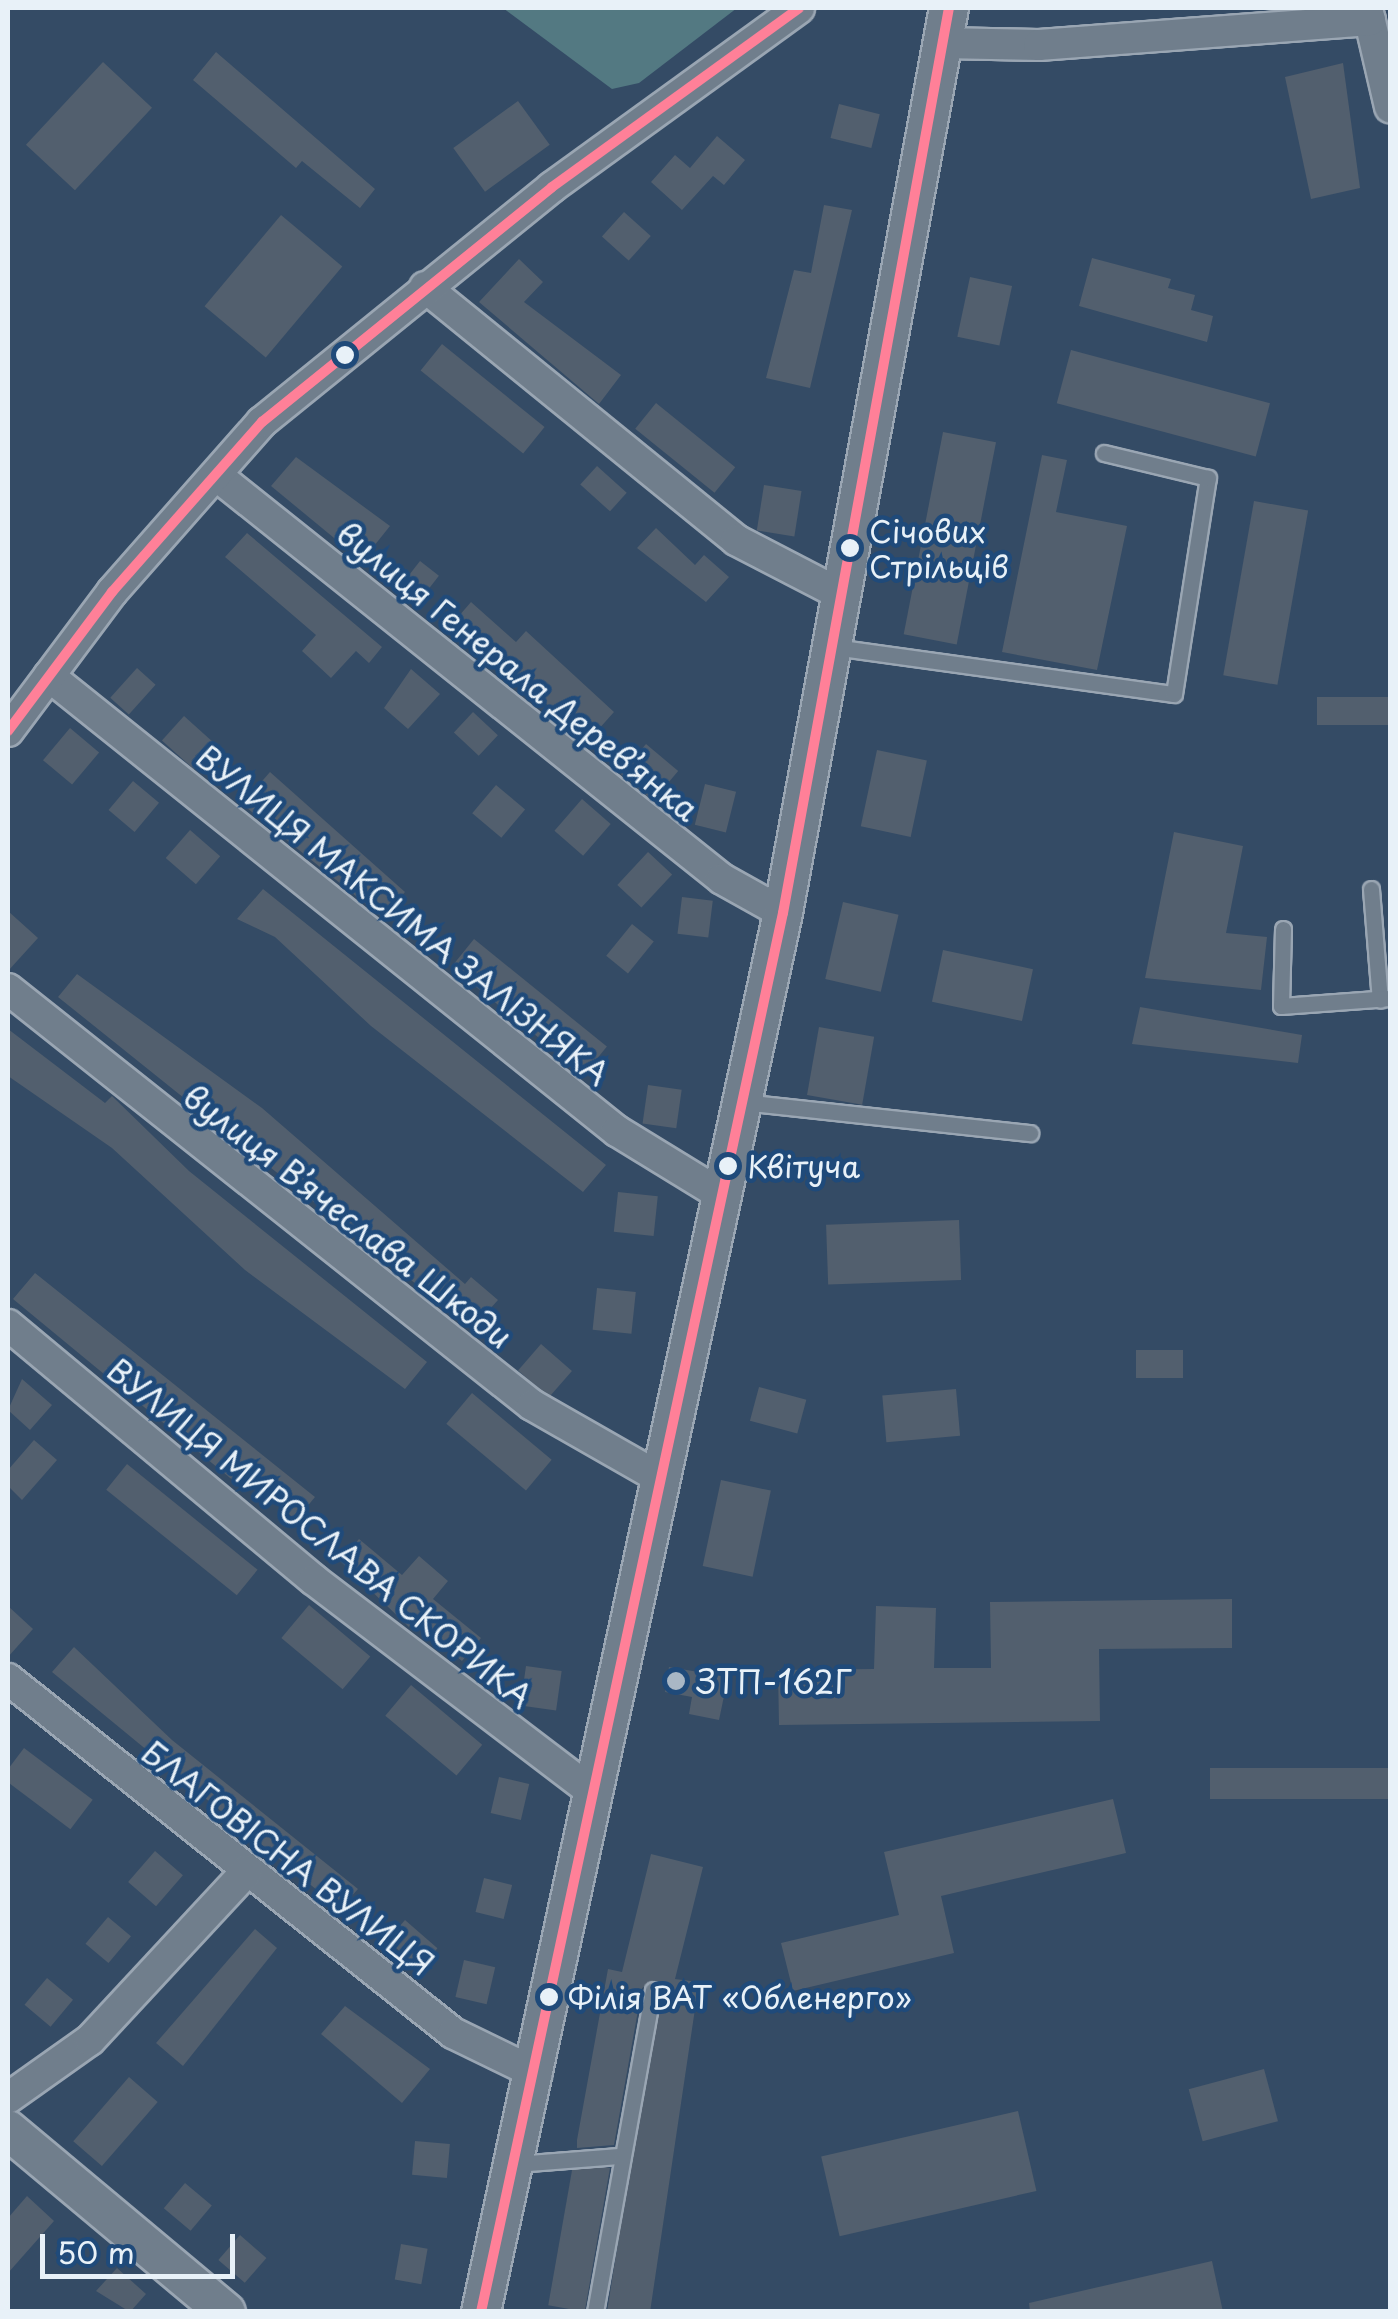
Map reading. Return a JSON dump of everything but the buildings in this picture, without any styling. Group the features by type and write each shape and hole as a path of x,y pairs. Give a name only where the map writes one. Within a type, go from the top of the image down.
{"street":[{"path":"8,731 49,676 262,422 425,287 799,8"},
{"path":"481,2312 518,2164 658,1478 783,912 946,25 1039,45 1368,14 1390,107"},
{"path":"425,287 736,540 840,594"},
{"name":"вулиця Генерала Деревʼянка","path":"216,475 722,879 783,912"},
{"name":"ВУЛИЦЯ МАКСИМА ЗАЛІЗНЯКА","path":"49,676 617,1131 722,1196"},
{"name":"вулиця Вʼячеслава Шкоди","path":"8,989 532,1405 658,1478"},
{"name":"ВУЛИЦЯ МИРОСЛАВА СКОРИКА","path":"8,1325 314,1580 592,1792"},
{"name":"БЛАГОВІСНА ВУЛИЦЯ","path":"8,1679 453,2033 537,2074"},
{"path":"8,2098 90,2040 246,1871"},
{"path":"8,2130 226,2312"}],"lane":[{"path":"830,646 1174,694 1208,478 1104,453"},
{"path":"1283,929 1281,1006 1385,999 1371,888"},
{"path":"743,1102 1030,1133"},
{"path":"595,2312 618,2156 653,1990"},
{"path":"518,2164 618,2156"}],"green space":[{"path":"503,8 737,8 639,83 612,89"}],"transit line":[{"path":"8,731 112,592 262,422 552,187 799,8"},
{"path":"481,2312 783,913 949,8"}],"place":[{"name":"Січових Стрільців","path":"850,548"},
{"name":"Квітуча","path":"728,1166"},
{"name":"ЗТП-162Г","path":"676,1681"},
{"name":"Філія ВАТ «Обленерго»","path":"549,1997"}]}
